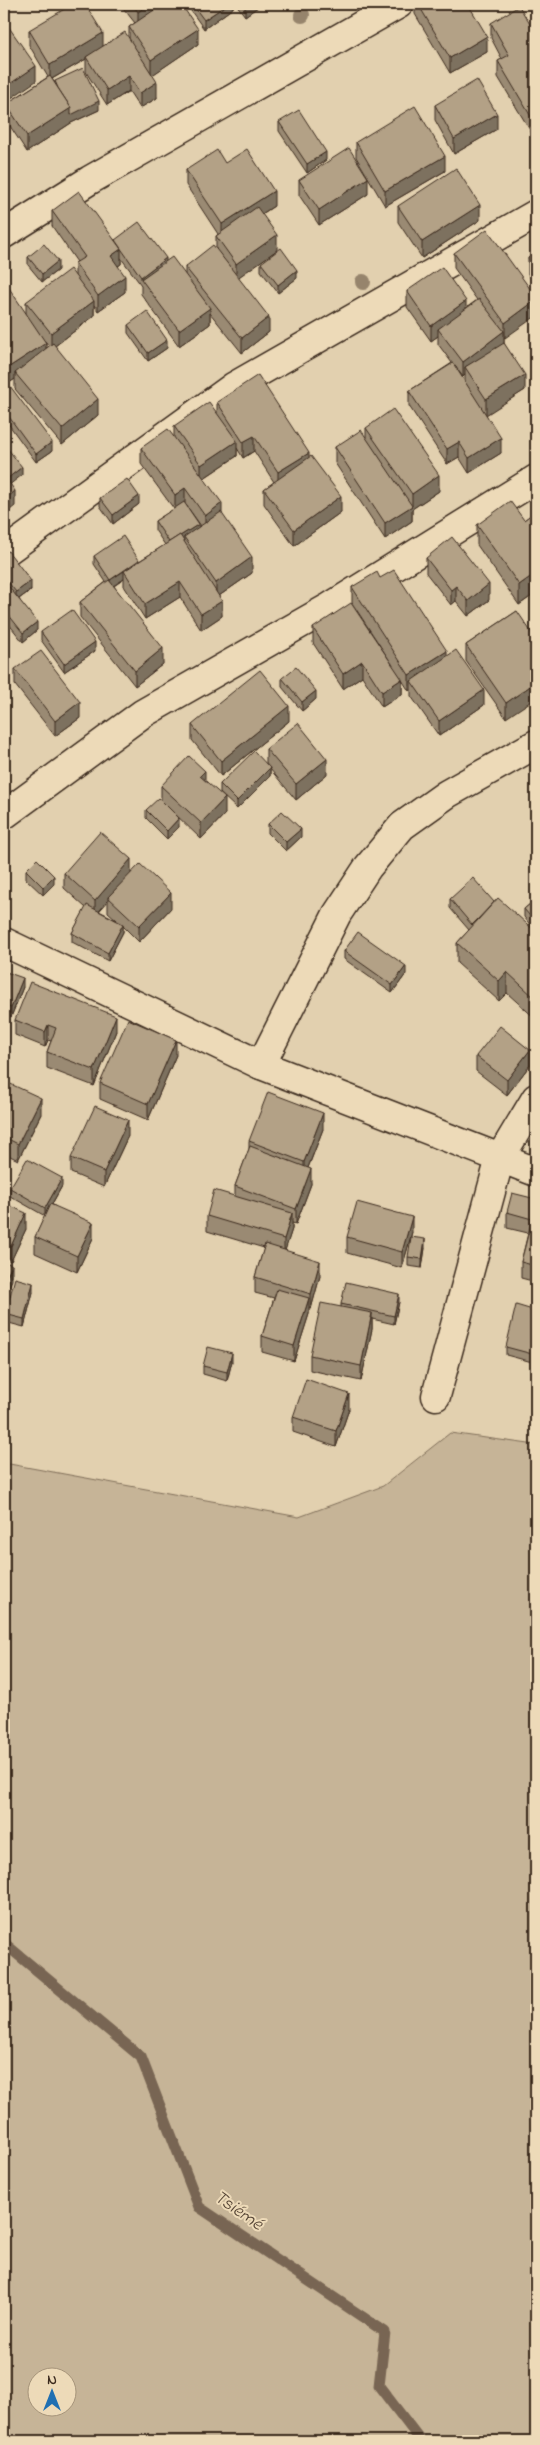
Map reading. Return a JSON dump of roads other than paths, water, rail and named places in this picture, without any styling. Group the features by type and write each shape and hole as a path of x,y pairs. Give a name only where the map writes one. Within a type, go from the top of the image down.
{"street":[{"path":"4,234 90,180 399,4"},
{"path":"4,553 233,387 536,214"},
{"path":"4,816 142,714 330,608 536,479"},
{"path":"261,1064 337,914 368,867 402,826 447,794 536,744"},
{"path":"6,951 261,1064 536,1172"},
{"path":"436,1396 500,1158 536,1098"}],"waterway":[{"name":"Tsiémé","path":"4,1943 141,2057 199,2207 385,2332 379,2386 421,2441"}]}
